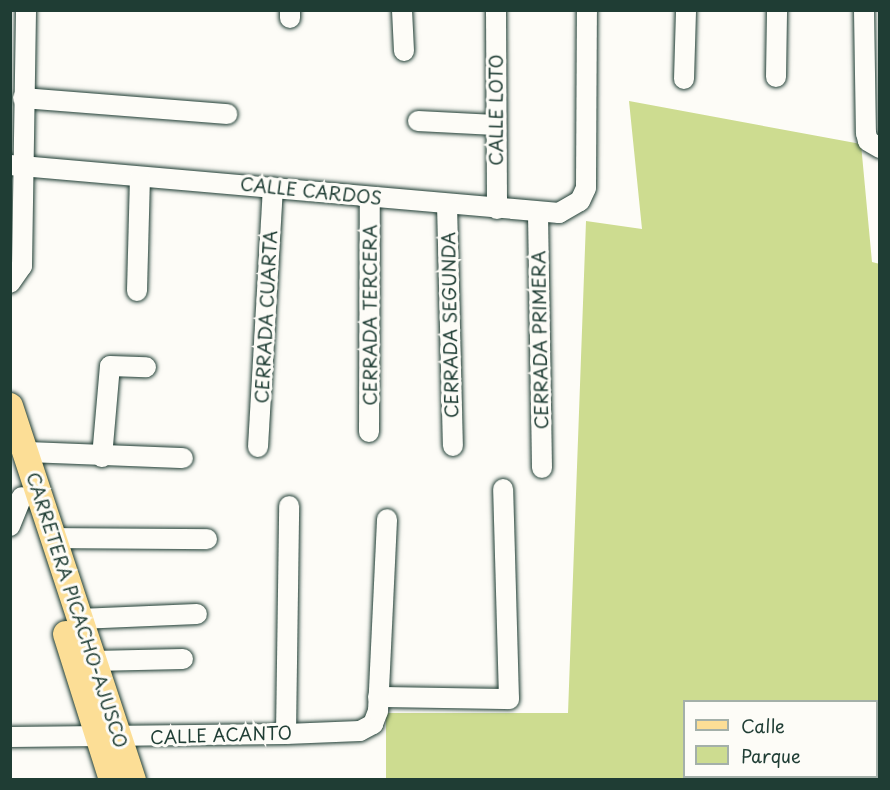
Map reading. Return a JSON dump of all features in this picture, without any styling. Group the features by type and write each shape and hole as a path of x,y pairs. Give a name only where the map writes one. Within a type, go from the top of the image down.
{"main road":[{"name":"CARRETERA PICACHO-AJUSCO","path":"10,406 22,497 108,759 133,780"},
{"name":"CARRETERA PICACHO-AJUSCO","path":"18,457 53,538 93,661 108,759"}],"street":[{"path":"10,283 22,266 17,166 23,98 26,10"},
{"path":"402,10 404,51"},
{"name":"CALLE LOTO","path":"496,10 497,209"},
{"name":"CALLE CARDOS","path":"17,166 273,187 538,213 571,208 580,201 587,173 587,10"},
{"path":"684,79 686,10"},
{"path":"776,77 777,10"},
{"path":"864,10 866,133 868,141 879,148"},
{"path":"23,98 227,114"},
{"path":"418,121 495,125"},
{"path":"137,291 140,177"},
{"name":"CERRADA CUARTA","path":"258,447 273,187"},
{"name":"CERRADA TERCERA","path":"369,432 370,197"},
{"name":"CERRADA SEGUNDA","path":"447,204 453,446"},
{"name":"CERRADA PRIMERA","path":"538,213 542,468"},
{"path":"102,457 110,366 146,367"},
{"path":"18,457 183,458"},
{"path":"387,519 378,697 509,699 503,489"},
{"path":"10,526 22,497"},
{"path":"286,734 289,507"},
{"path":"53,538 207,539"},
{"path":"80,620 197,614"},
{"path":"93,661 183,659"},
{"name":"CALLE ACANTO","path":"10,737 108,759 286,734 360,731 374,724 378,697"}],"green space":[{"path":"629,101 861,144 872,262 880,264 879,779 386,780 386,713 568,713 586,221 642,229"}]}
